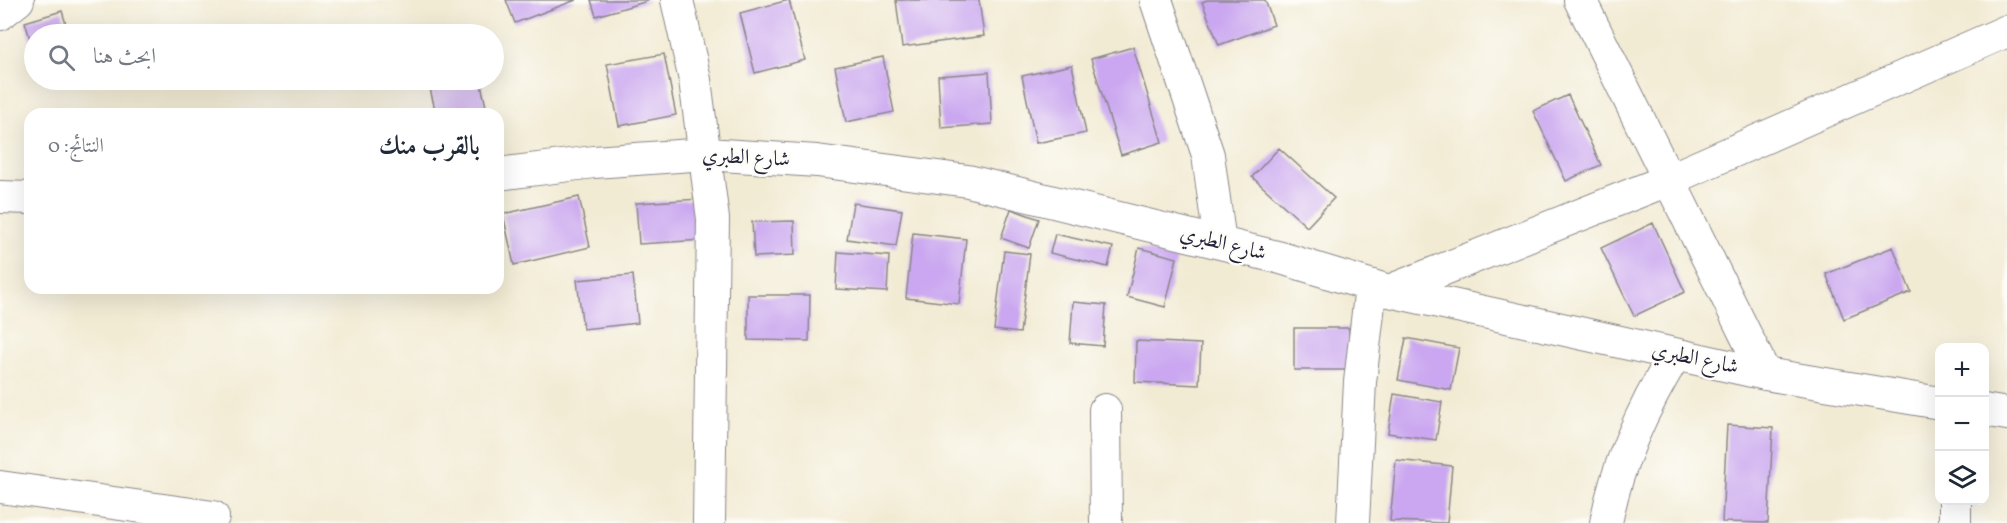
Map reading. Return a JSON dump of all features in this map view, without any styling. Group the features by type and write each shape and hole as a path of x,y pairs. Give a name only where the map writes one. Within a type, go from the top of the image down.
{"street":[{"path":"0,14 18,0"},
{"path":"677,0 695,80 713,219 709,523"},
{"path":"1156,0 1208,155 1220,243"},
{"path":"1580,0 1765,374"},
{"path":"1353,523 1360,382 1380,288 1668,180 2007,32"},
{"name":"شارع الطبري","path":"504,173 594,162 706,154 817,161 968,181 1220,243 1380,288 1765,374 1935,402"},
{"path":"0,197 24,198"},
{"path":"1606,523 1611,499 1647,402 1675,355"},
{"path":"1105,410 1106,523"},
{"path":"1989,411 2007,414"},
{"path":"0,487 213,517"},
{"path":"1955,505 1955,523"}],"building":[{"path":"506,0 576,0 515,23"},
{"path":"591,0 648,0 648,1 596,16"},
{"path":"789,0 805,60 755,73 740,13"},
{"path":"896,0 979,0 984,36 902,47"},
{"path":"1207,0 1265,0 1274,25 1219,45 1202,2"},
{"path":"62,11 66,24 26,24 25,22"},
{"path":"1133,47 1162,142 1121,155 1091,59"},
{"path":"664,54 676,115 619,126 607,64"},
{"path":"883,57 894,112 846,122 835,67"},
{"path":"1072,65 1086,133 1036,143 1022,76"},
{"path":"989,72 992,124 941,128 938,76"},
{"path":"430,90 482,90 486,108 435,108"},
{"path":"1568,95 1601,165 1566,181 1533,111"},
{"path":"1279,148 1334,198 1307,227 1252,177"},
{"path":"579,197 590,247 514,265 504,214"},
{"path":"700,199 703,240 639,244 636,203"},
{"path":"853,203 902,210 896,246 847,239"},
{"path":"1011,209 1039,219 1029,248 1001,238"},
{"path":"794,221 795,255 754,257 752,222"},
{"path":"1653,223 1685,292 1634,316 1601,248"},
{"path":"913,233 966,239 959,304 906,298"},
{"path":"1055,234 1113,247 1108,267 1050,253"},
{"path":"1893,247 1911,292 1844,319 1826,274"},
{"path":"1139,248 1177,258 1165,307 1127,297"},
{"path":"1004,251 1030,254 1020,333 994,330"},
{"path":"838,252 889,256 887,292 836,289"},
{"path":"633,275 638,323 583,329 577,280"},
{"path":"748,295 810,295 809,341 748,340"},
{"path":"1073,302 1106,305 1103,346 1070,343"},
{"path":"1294,328 1349,328 1349,370 1294,370"},
{"path":"1406,338 1459,348 1451,390 1398,380"},
{"path":"1136,341 1201,344 1199,385 1135,382"},
{"path":"1394,394 1442,402 1436,440 1388,433"},
{"path":"1727,425 1773,428 1768,523 1722,522"},
{"path":"1396,460 1452,466 1447,523 1390,521"}]}
